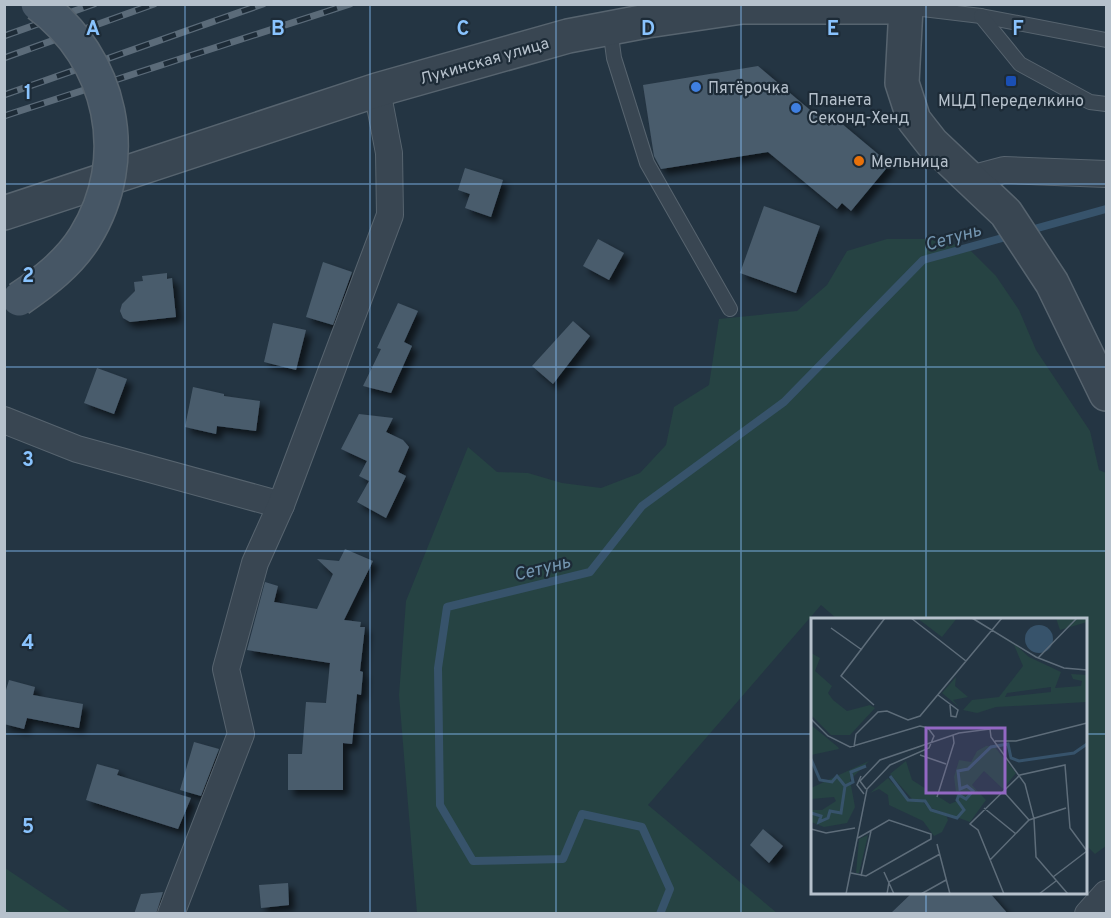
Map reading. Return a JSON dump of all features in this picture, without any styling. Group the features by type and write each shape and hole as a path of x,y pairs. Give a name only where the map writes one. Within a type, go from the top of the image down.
{"main road":[{"path":"19,299 44,282 85,238 100,209 110,160 110,114 103,89 91,61 74,36 38,4"}],"street":[{"name":"Лукинская улица","path":"4,213 377,90 477,61 610,28 742,7 906,7"},
{"path":"906,7 901,66 906,101 914,120 932,143 1006,213 1052,283 1107,394"},
{"path":"171,914 241,734 226,669 255,563 281,505 390,214 389,153 377,90"},
{"path":"970,179 1004,170 1107,174"},
{"path":"4,420 77,449 281,505"}],"lane":[{"name":"Лукинская улица","path":"906,7 981,16 1107,40"},
{"path":"981,16 1020,64 1090,102 1107,104"},
{"path":"610,28 614,58 647,163 730,309"}],"green space":[{"path":"887,239 928,239 967,247 996,276 1019,310 1036,350 1090,431 1099,470 1106,473 1106,846 1095,854 1087,846 1087,618 836,618 821,605 648,805 777,913 417,913 399,695 406,601 468,447 497,472 528,473 562,483 601,488 640,473 666,445 674,407 709,385 719,319 797,311 827,285 847,251"},
{"path":"5,868 72,913 5,913"}],"building":[{"path":"758,66 829,126 835,118 890,164 851,211 842,203 837,209 768,152 661,169 654,156 643,85"},
{"path":"465,168 503,180 491,217 465,208 470,194 458,190"},
{"path":"764,206 820,226 796,293 740,273"},
{"path":"598,239 624,253 609,280 583,266"},
{"path":"323,262 352,272 333,325 306,317"},
{"path":"167,273 167,279 172,278 176,317 130,322 123,318 120,311 122,304 135,291 134,282 143,281 142,276"},
{"path":"398,303 418,311 404,342 412,346 391,393 363,386 381,349 377,348"},
{"path":"573,321 590,336 553,384 532,366"},
{"path":"273,323 306,330 296,370 264,362"},
{"path":"97,368 127,379 114,414 84,403"},
{"path":"193,387 224,394 224,396 260,401 256,431 217,426 216,434 185,427"},
{"path":"359,414 393,418 386,432 403,440 409,447 398,472 406,476 386,518 357,502 369,481 359,476 367,461 341,449"},
{"path":"345,549 373,561 344,620 361,622 360,627 365,627 360,671 363,672 361,695 357,694 352,744 343,743 343,790 288,790 288,754 302,754 306,702 326,703 330,663 247,650 265,582 278,586 274,602 317,609 333,574 317,559 339,561"},
{"path":"9,680 35,687 33,695 83,704 79,728 27,718 24,729 4,724 4,697"},
{"path":"194,742 219,749 201,796 180,790"},
{"path":"97,764 119,770 117,775 191,798 178,829 86,800"},
{"path":"763,829 783,846 769,863 750,845"},
{"path":"288,883 289,905 261,908 259,885"},
{"path":"163,892 156,914 134,914 141,894"},
{"path":"911,894 991,894 1008,914 890,914"}],"waterway":[{"name":"Сетунь","path":"1027,231 1106,209"},
{"name":"Сетунь","path":"660,914 670,889 642,827 582,814 563,859 473,861 440,805 438,668 447,607 590,572 642,506 784,402 923,260 1013,235"}],"railway":[{"path":"4,36 94,4"},
{"path":"4,58 154,4"},
{"path":"4,95 263,4"},
{"path":"4,116 350,4"}],"place":[{"name":"МЦД Переделкино","path":"1011,81"},
{"name":"Пятёрочка","path":"696,87"},
{"name":"Планета Секонд-Хенд","path":"796,108"},
{"name":"Мельница","path":"859,161"}]}
